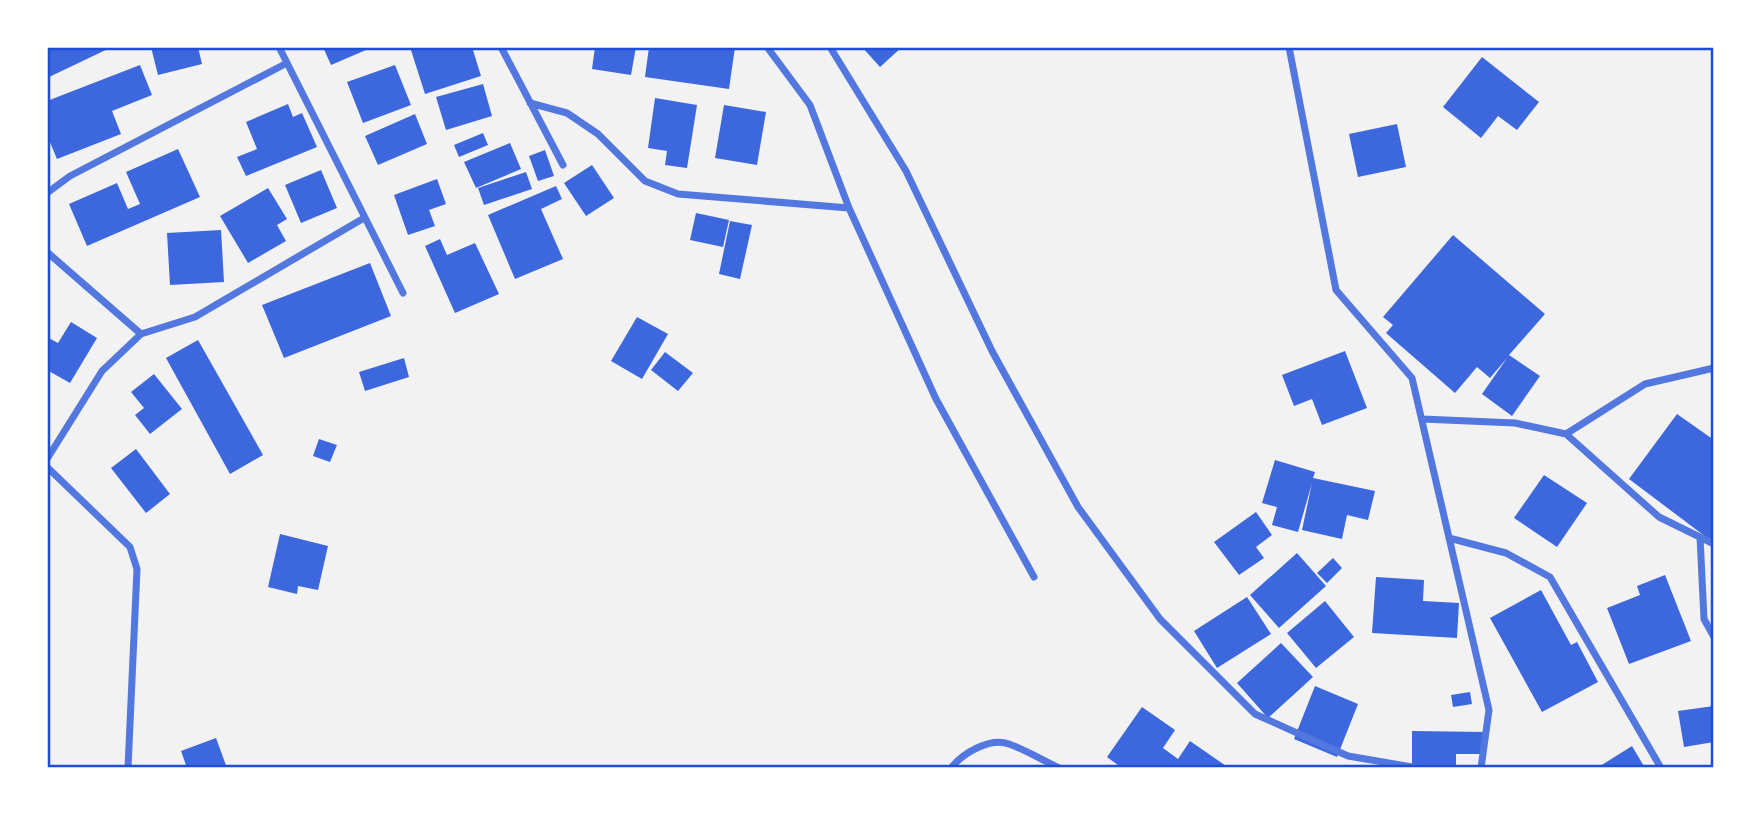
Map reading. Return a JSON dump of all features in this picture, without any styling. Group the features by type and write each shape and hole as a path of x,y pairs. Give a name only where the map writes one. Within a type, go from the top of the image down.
{"street":[{"path":"279,47 403,293"},
{"path":"501,47 563,165"},
{"path":"766,47 810,105 849,208 936,399 1034,577"},
{"path":"830,47 906,171 992,351 1078,507 1160,619 1255,714 1348,756 1418,768"},
{"path":"1289,47 1336,289 1412,378 1489,710 1481,768"},
{"path":"47,193 71,176 287,63"},
{"path":"530,103 567,113 598,134 645,181 678,194 849,208"},
{"path":"47,459 102,371 141,334 195,317 364,218"},
{"path":"47,252 141,334"},
{"path":"1566,435 1645,384 1714,368"},
{"path":"1422,419 1515,423 1566,435 1659,517 1714,544"},
{"path":"47,467 130,547 137,569 128,768"},
{"path":"1700,537 1704,619 1714,637"},
{"path":"1449,538 1506,553 1550,577 1661,768"},
{"path":"951,768 956,761 981,746 1006,743 1059,768"}],"building":[{"path":"47,47 112,47 47,78"},
{"path":"151,47 198,47 202,64 158,75"},
{"path":"323,47 373,47 331,65"},
{"path":"410,47 472,47 481,76 425,94"},
{"path":"595,47 636,47 631,75 592,69"},
{"path":"649,47 735,47 729,89 645,77"},
{"path":"862,47 902,47 880,67"},
{"path":"1482,57 1539,102 1517,130 1498,116 1481,138 1443,107"},
{"path":"140,65 152,95 112,111 121,134 57,159 47,135 47,101"},
{"path":"395,65 411,105 363,123 347,82"},
{"path":"483,84 492,116 446,130 436,97"},
{"path":"655,98 697,105 687,168 665,165 667,151 648,148"},
{"path":"288,104 293,117 302,113 317,147 246,176 237,157 257,149 246,122"},
{"path":"724,105 766,112 757,165 715,158"},
{"path":"415,114 427,144 378,165 365,136"},
{"path":"1397,124 1406,167 1358,177 1349,134"},
{"path":"483,133 488,145 459,157 454,145"},
{"path":"510,143 521,169 476,188 464,162"},
{"path":"178,149 200,197 87,246 69,204 117,183 128,209 140,204 126,172"},
{"path":"545,150 554,176 538,181 529,156"},
{"path":"592,165 614,198 586,216 564,183"},
{"path":"321,170 337,208 301,223 285,185"},
{"path":"526,172 532,189 484,205 478,188"},
{"path":"437,179 446,204 429,210 435,226 408,235 394,195"},
{"path":"556,186 562,199 541,209 563,259 515,279 488,215"},
{"path":"268,188 287,219 277,225 286,241 248,263 220,216"},
{"path":"696,213 729,220 723,247 690,240"},
{"path":"730,221 752,225 740,279 719,274"},
{"path":"221,230 224,282 170,285 167,233"},
{"path":"1453,235 1545,314 1509,355 1540,376 1512,416 1482,394 1507,358 1490,378 1477,367 1455,393 1386,333 1393,325 1383,317"},
{"path":"440,239 447,255 475,243 499,294 455,313 425,246"},
{"path":"370,263 391,316 284,358 262,305"},
{"path":"637,317 668,334 642,379 611,361"},
{"path":"71,322 97,338 70,383 47,370 47,337 58,343"},
{"path":"198,340 263,455 230,474 166,358"},
{"path":"1345,351 1367,408 1322,425 1312,399 1294,406 1282,375"},
{"path":"665,352 693,373 678,391 651,370"},
{"path":"404,358 409,377 365,391 359,372"},
{"path":"154,374 182,409 150,434 135,415 144,408 131,392"},
{"path":"1677,414 1714,440 1714,543 1629,479"},
{"path":"319,439 337,445 330,462 313,456"},
{"path":"136,449 170,494 146,513 111,468"},
{"path":"1275,460 1315,472 1313,478 1375,491 1368,520 1347,515 1342,539 1302,530 1312,483 1298,532 1272,525 1277,507 1262,503"},
{"path":"1544,475 1587,503 1557,547 1514,518"},
{"path":"1256,512 1272,535 1256,547 1264,558 1239,575 1214,542"},
{"path":"280,534 328,546 318,590 298,586 297,594 268,587"},
{"path":"1297,553 1326,586 1279,628 1250,595"},
{"path":"1333,558 1342,568 1327,583 1317,573"},
{"path":"1665,575 1691,641 1629,664 1607,608 1640,595 1637,586"},
{"path":"1376,577 1424,580 1423,601 1459,603 1457,638 1372,633"},
{"path":"1541,590 1571,645 1577,642 1598,682 1542,712 1490,618"},
{"path":"1247,597 1271,634 1217,668 1194,631"},
{"path":"1325,601 1354,637 1316,668 1287,633"},
{"path":"1281,643 1313,677 1268,718 1237,683"},
{"path":"1315,686 1358,704 1337,757 1294,739"},
{"path":"1470,692 1472,704 1453,707 1451,695"},
{"path":"1714,706 1714,742 1684,747 1678,711"},
{"path":"1142,707 1175,730 1163,748 1178,759 1190,741 1229,768 1122,768 1107,757"},
{"path":"1412,731 1486,732 1486,754 1456,754 1456,768 1412,768"},
{"path":"216,738 227,768 187,768 181,751"},
{"path":"1632,746 1645,768 1597,768"}]}
